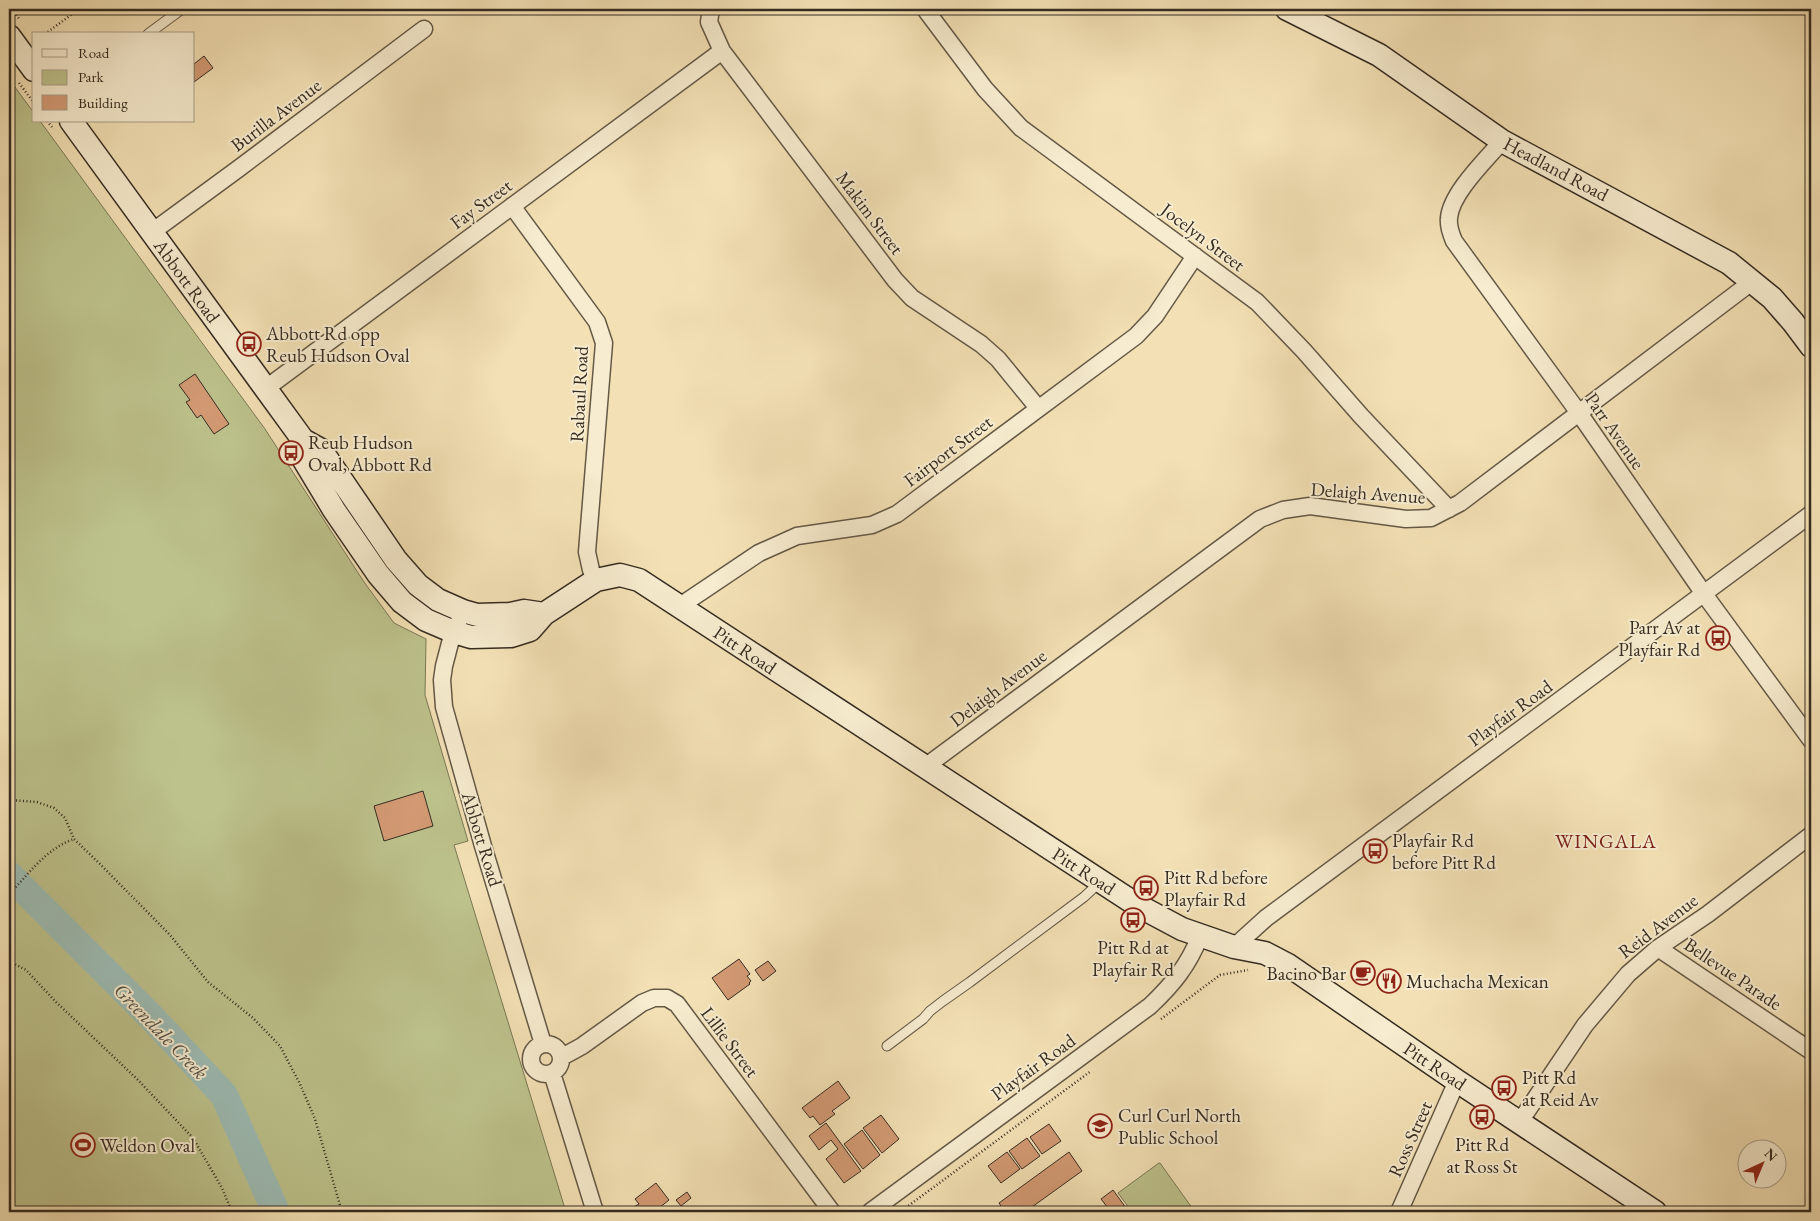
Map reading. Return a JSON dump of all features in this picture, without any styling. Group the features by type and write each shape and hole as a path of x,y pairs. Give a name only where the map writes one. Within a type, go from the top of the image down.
{"main road":[{"name":"Headland Road","path":"1287,9 1379,55 1502,141 1714,254 1753,281 1784,311 1811,346"},
{"path":"9,36 24,73"},
{"name":"Abbott Road","path":"61,124 152,232 303,440 321,450 396,560 418,585 438,600 463,611"},
{"name":"Abbott Road","path":"303,440 304,460 334,510 378,574 402,602 426,620 454,632"},
{"name":"Pitt Road","path":"454,632 471,637 511,636 530,630 544,614 596,580 611,576 628,576 639,580 1100,882 1163,920 1200,936 1234,947 1265,953 1288,965 1519,1123 1655,1212"},
{"path":"463,611 477,615 510,614 524,611 544,614"}],"street":[{"name":"Makim Street","path":"711,9 710,22 722,51 895,280 912,298 981,344 998,359 1038,408"},
{"name":"Jocelyn Street","path":"925,9 985,90 1021,128 1257,302 1304,351 1361,416 1450,509"},
{"name":"Burilla Avenue","path":"152,232 424,28"},
{"name":"Fay Street","path":"265,389 722,51"},
{"name":"Parr Avenue","path":"1502,141 1458,194 1449,217 1454,241 1579,413 1704,594 1811,740"},
{"name":"Rabaul Road","path":"512,206 597,322 604,343 587,552 591,570 596,580"},
{"name":"Fairport Street","path":"680,606 759,553 797,536 872,525 897,514 1136,336 1155,316 1195,256"},
{"name":"Delaigh Avenue","path":"925,767 1260,519 1283,510 1310,506 1406,520 1431,518 1450,509 1753,281"},
{"name":"Playfair Road","path":"1234,947 1266,918 1811,514"},
{"name":"Abbott Road","path":"463,611 454,632 444,666 442,680 444,707 543,1044"},
{"name":"Reid Avenue","path":"1519,1123 1585,1025 1628,974 1658,948 1752,881 1811,834"},
{"name":"Playfair Road","path":"870,1212 1150,1006 1178,978 1200,936"},
{"name":"Bellevue Parade","path":"1658,948 1811,1051"},
{"name":"Lillie Street","path":"562,1057 582,1046 642,1003 654,998 667,998 677,1004 832,1212"},
{"path":"543,1044 553,1045 562,1057 560,1067 552,1073 542,1074 537,1072 532,1063 531,1058 534,1049 543,1044"},
{"path":"552,1073 595,1212"},
{"name":"Ross Street","path":"1399,1212 1457,1081"}],"lane":[{"path":"151,32 182,9"},
{"path":"887,1046 923,1019 943,1001 1084,897 1100,882"}],"path":[{"path":"48,32 79,9"},
{"path":"24,73 32,97"},
{"path":"9,800 37,802 54,808 65,818 74,839 170,935 208,982 253,1018 280,1046 300,1084 315,1119 342,1212"},
{"path":"9,895 32,870 61,844 74,839"},
{"path":"9,961 26,970 56,1002 138,1080 193,1138 222,1188 232,1212"},
{"path":"1161,1019 1220,975 1255,969"},
{"path":"900,1212 1098,1066"}],"green space":[{"path":"9,79 32,110 32,122 41,122 265,429 364,582 394,623 426,639 425,695 468,841 454,845 566,1212 9,1212"},
{"path":"1159,1163 1195,1212 1132,1212 1118,1193"}],"building":[{"path":"204,56 213,68 195,81 195,63"},
{"path":"195,374 229,424 214,434 201,415 197,418 186,402 190,400 179,385"},
{"path":"423,791 433,826 384,841 374,806"},
{"path":"739,959 750,974 747,976 751,981 750,984 728,1000 712,978"},
{"path":"768,961 776,971 763,981 755,970"},
{"path":"838,1081 850,1098 832,1111 835,1114 820,1125 813,1116 810,1118 802,1108"},
{"path":"881,1115 899,1139 882,1153 863,1128"},
{"path":"826,1123 861,1171 844,1183 826,1159 838,1149 831,1140 819,1150 809,1136"},
{"path":"1049,1124 1061,1141 1042,1154 1030,1137"},
{"path":"862,1130 880,1155 863,1169 844,1144"},
{"path":"1027,1138 1040,1156 1022,1169 1009,1151"},
{"path":"1007,1152 1020,1169 1001,1183 988,1166"},
{"path":"1069,1152 1082,1171 1025,1212 1005,1212 999,1203"},
{"path":"656,1183 669,1200 654,1212 635,1212 632,1208 639,1204 635,1199"},
{"path":"1113,1190 1129,1212 1111,1212 1101,1199"},
{"path":"687,1192 691,1198 681,1206 676,1200"}],"waterway":[{"name":"Greendale Creek","path":"9,875 153,1019 224,1095 276,1212"}],"place":[{"name":"Abbott Rd opp Reub Hudson Oval","path":"249,344"},
{"name":"Reub Hudson Oval, Abbott Rd","path":"291,453"},
{"name":"Parr Av at Playfair Rd","path":"1718,638"},
{"name":"Playfair Rd before Pitt Rd","path":"1375,851"},
{"name":"Pitt Rd before Playfair Rd","path":"1146,888"},
{"name":"Pitt Rd at Playfair Rd","path":"1133,920"},
{"name":"Bacino Bar","path":"1363,973"},
{"name":"Muchacha Mexican","path":"1389,981"},
{"name":"Pitt Rd at Reid Av","path":"1504,1088"},
{"name":"Pitt Rd at Ross St","path":"1482,1117"},
{"name":"Curl Curl North Public School","path":"1100,1126"},
{"name":"Weldon Oval","path":"83,1145"}],"district":[{"name":"WINGALA","path":"1606,841"}]}
